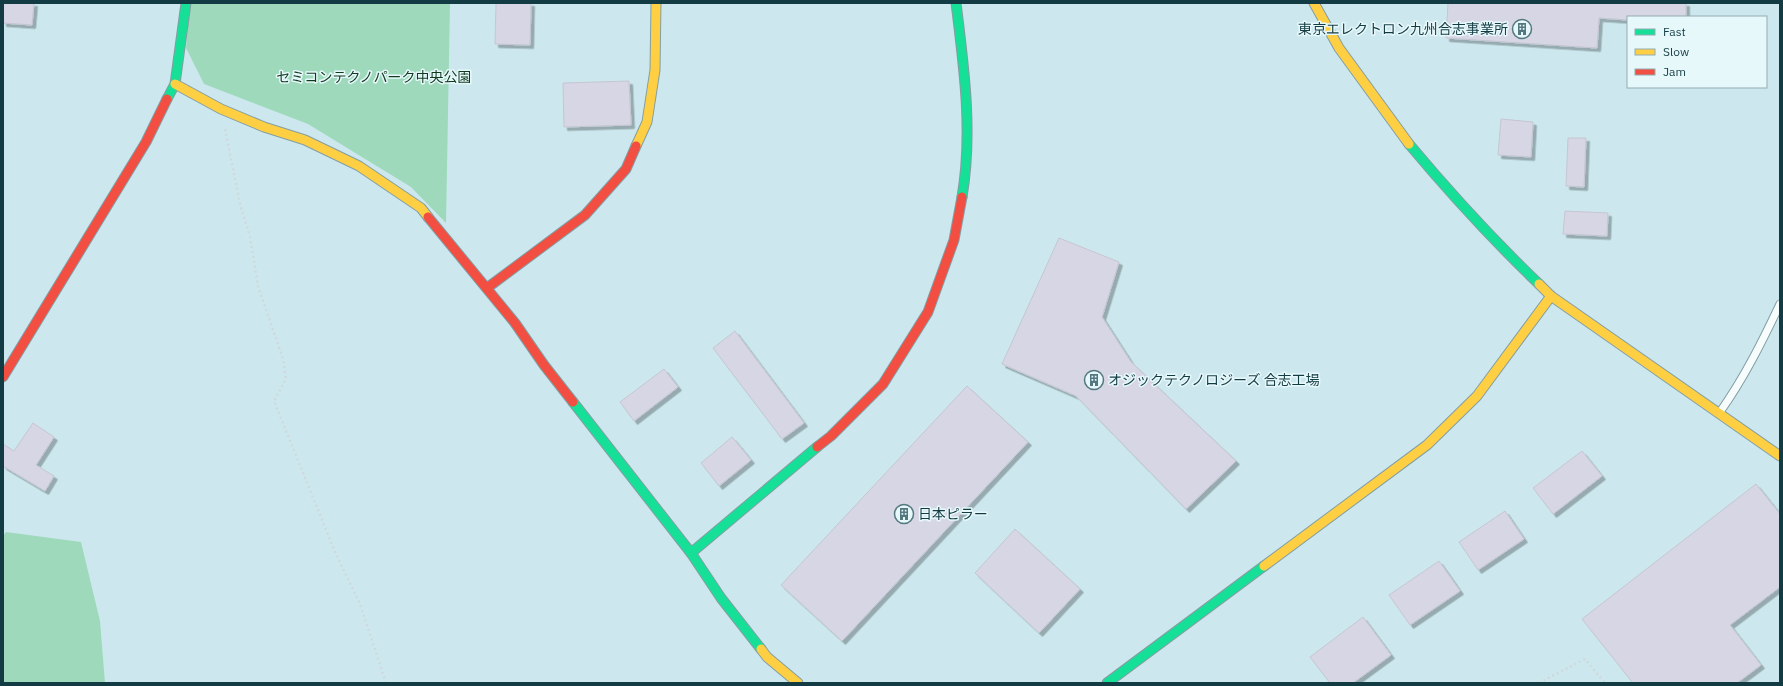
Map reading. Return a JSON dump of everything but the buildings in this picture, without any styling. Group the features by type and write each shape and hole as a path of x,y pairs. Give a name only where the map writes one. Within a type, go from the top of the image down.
{"street":[{"path":"4,371 146,142 175,84 186,3"},
{"path":"487,288 585,215 626,169 648,122 655,70 656,3"},
{"path":"691,553 774,482 831,436 883,384 928,312 954,240 967,167 965,74 956,3"},
{"path":"1314,3 1339,48 1397,129 1453,196 1496,243 1551,296 1780,456"},
{"path":"175,84 221,108 264,127 305,140 359,166 421,208 515,323 544,365 691,553 721,598 767,657 798,683"},
{"path":"1107,683 1427,445 1477,396 1551,296"}],"lane":[{"path":"1720,413 1736,391 1759,349 1780,304"}],"path":[{"path":"221,108 240,204 250,237 258,286 283,359 286,379 274,401 335,552 360,604 386,683"},
{"path":"1539,683 1584,659 1605,683"}],"green space":[{"name":"セミコンテクノパーク中央公園","path":"190,3 450,3 446,223 411,187 308,124 204,84 186,48"},
{"path":"6,532 81,542 100,621 105,683 3,683 3,536"}],"traffic: fast":[{"path":"167,99 175,84 186,3"},
{"path":"956,3 962,51 967,124 967,149 962,197"},
{"path":"1409,144 1472,216 1539,284"},
{"path":"573,402 691,553 721,598 761,649"},
{"path":"691,553 817,447"},
{"path":"1107,683 1264,566"}],"traffic: slow":[{"path":"636,146 647,122 655,70 656,3"},
{"path":"1314,3 1339,48 1409,144"},
{"path":"175,84 221,109 264,127 305,140 359,166 421,208 428,217"},
{"path":"1539,284 1551,296 1780,456"},
{"path":"1264,566 1427,445 1477,396 1551,296"},
{"path":"761,649 767,657 798,683"}],"traffic: jam":[{"path":"3,377 146,142 167,99"},
{"path":"487,288 585,215 626,169 636,146"},
{"path":"817,447 831,436 883,384 928,312 954,240 962,197"},
{"path":"428,217 515,323 544,365 573,402"}],"place":[{"name":"東京エレクトロン九州合志事業所","path":"1522,29"},
{"name":"オジックテクノロジーズ 合志工場","path":"1094,380"},
{"name":"日本ピラー","path":"904,514"}]}
